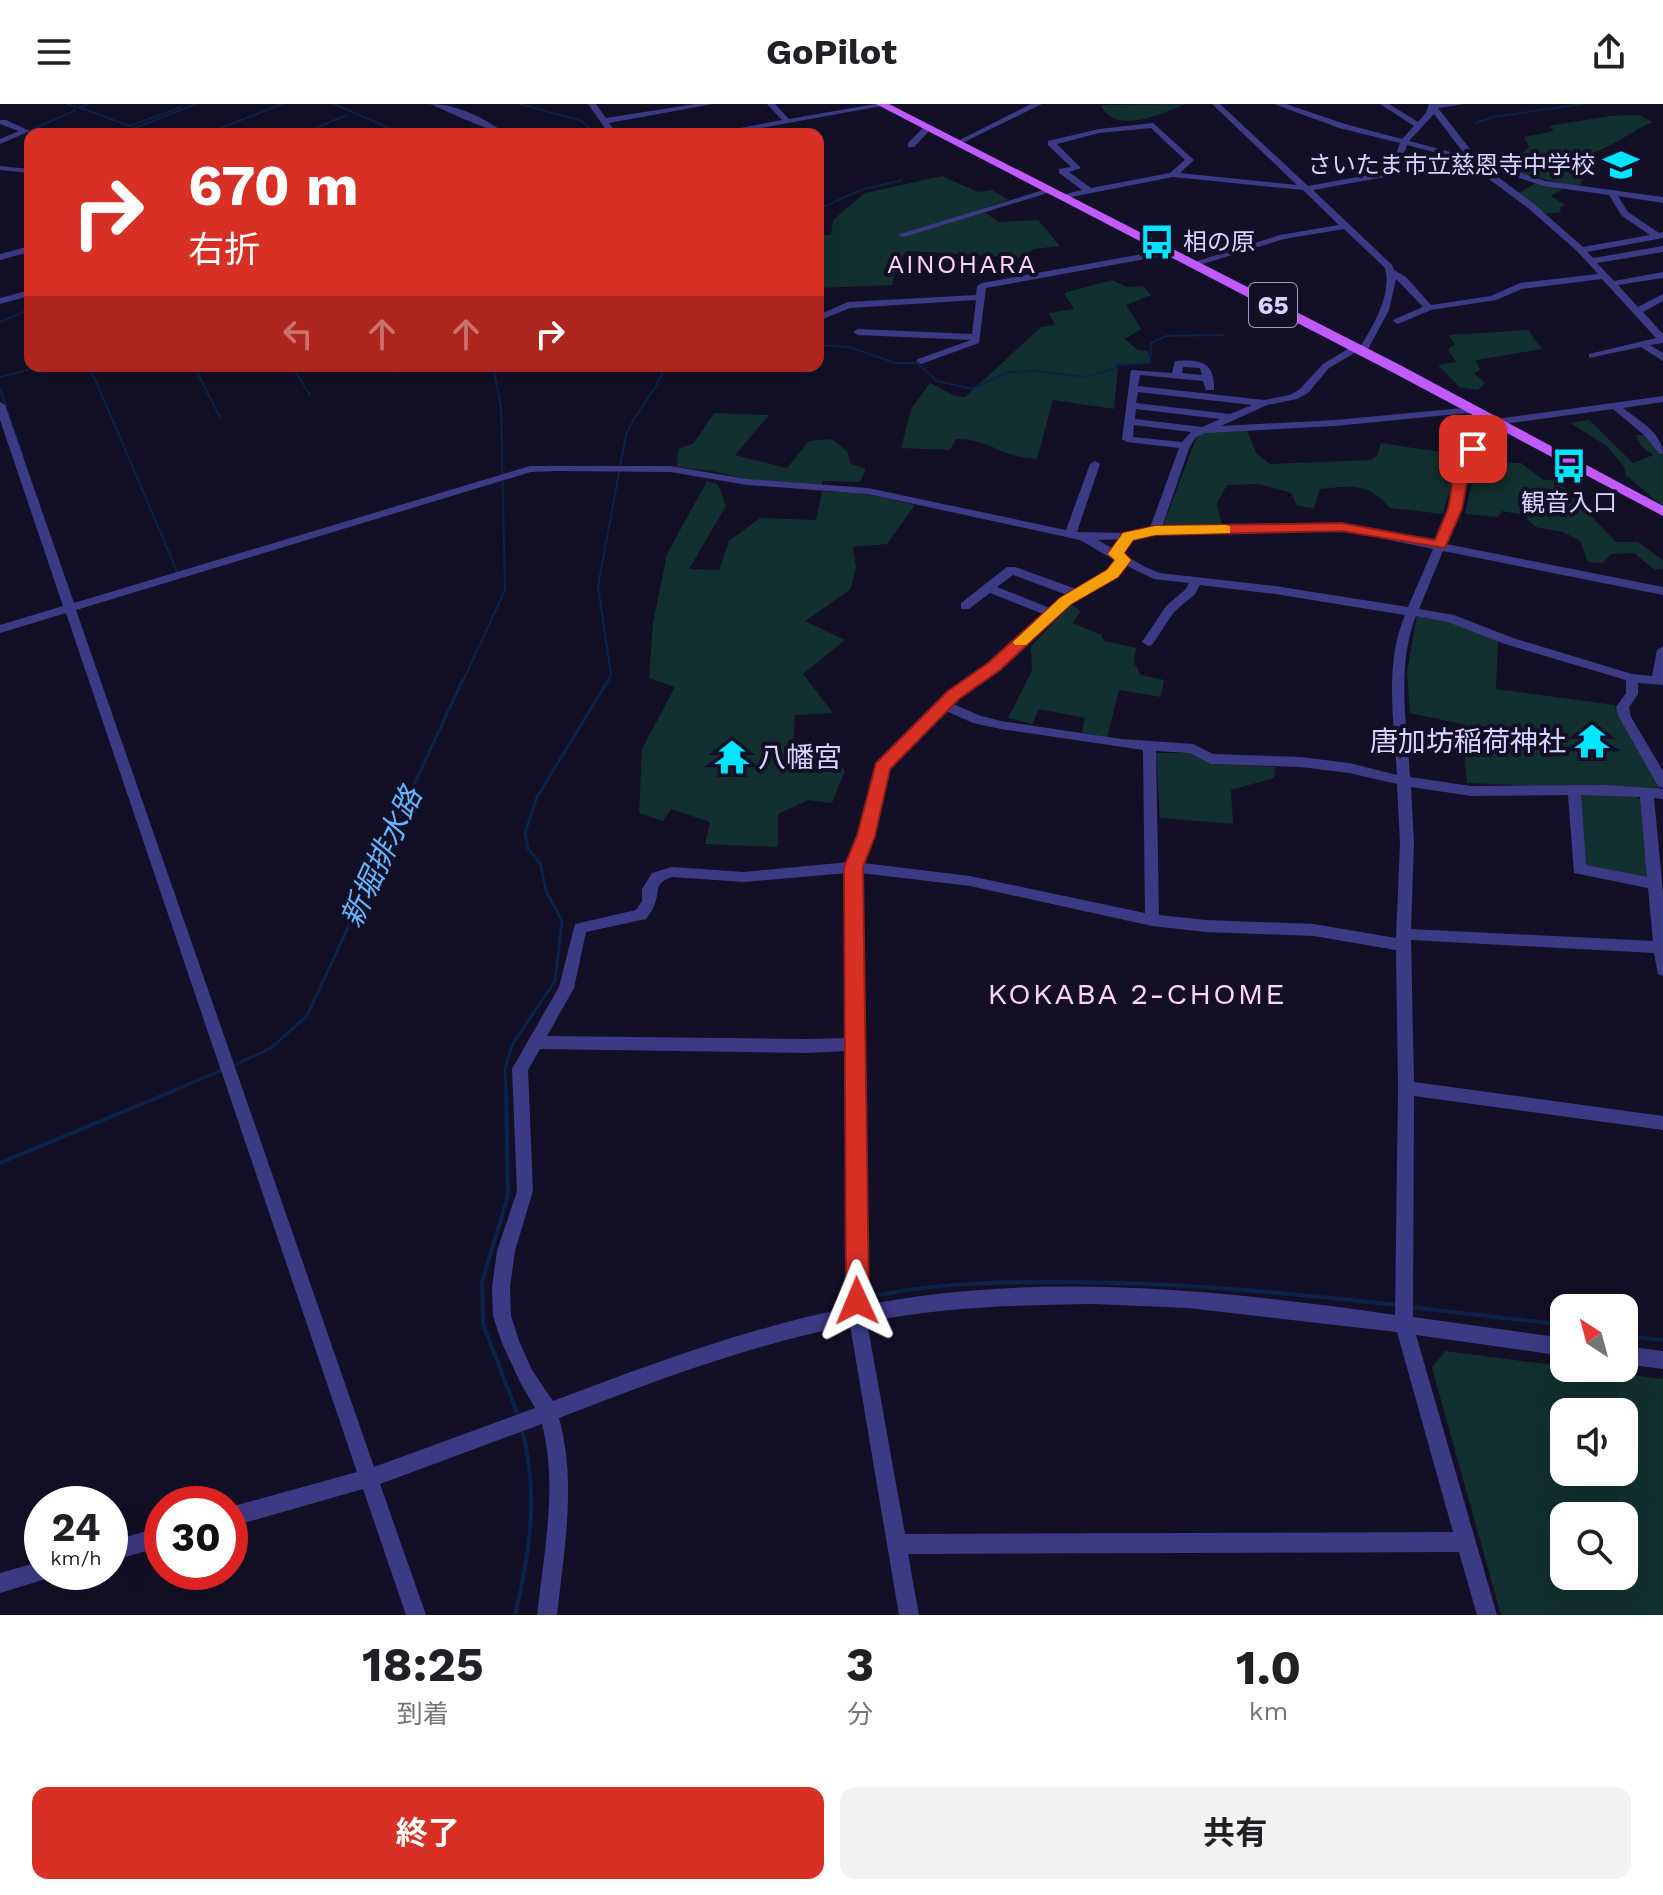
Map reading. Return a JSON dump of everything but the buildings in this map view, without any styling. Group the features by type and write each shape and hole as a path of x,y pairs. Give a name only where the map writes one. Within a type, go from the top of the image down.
{"main road":[{"name":"65","path":"882,104 1474,410 1663,512"}],"street":[{"path":"436,104 492,128"},
{"path":"592,104 609,128"},
{"path":"604,121 709,104"},
{"path":"771,104 787,121"},
{"path":"747,128 882,104"},
{"path":"958,143 988,131 1012,113 1034,104"},
{"path":"1216,104 1392,272 1403,279 1429,308"},
{"path":"1278,104 1342,126 1474,160 1544,183 1663,200"},
{"path":"1384,104 1418,125"},
{"path":"1433,105 1461,104"},
{"path":"901,235 1055,193 1173,175 1305,189 1389,175 1395,171 1404,142 1433,105"},
{"path":"1433,105 1474,160 1581,250 1662,340 1592,356"},
{"path":"3,122 24,130"},
{"path":"1088,190 1062,171 1077,168 1051,143 1099,131 1153,125 1159,134 1182,149 1190,160 1173,175"},
{"path":"911,145 928,128"},
{"path":"0,142 24,132"},
{"path":"0,168 24,170"},
{"path":"1613,194 1615,205 1621,212 1661,235"},
{"path":"1193,264 1283,237 1346,226"},
{"path":"1581,250 1661,235"},
{"path":"1591,261 1663,249"},
{"path":"0,257 24,251"},
{"path":"921,361 976,341 982,286 1170,252"},
{"path":"1155,531 1185,446 1192,435 1264,403 1293,397 1304,391 1326,366 1359,350 1384,310 1392,272"},
{"path":"1398,321 1429,308 1493,298 1520,286 1663,275"},
{"path":"0,301 24,295"},
{"path":"824,315 848,305 982,297"},
{"path":"1637,311 1663,297"},
{"path":"858,332 977,337"},
{"path":"1643,344 1663,358"},
{"path":"1185,446 1126,443 1135,372 1209,379 1210,397"},
{"path":"1133,388 1264,403"},
{"path":"1184,428 1197,396"},
{"path":"1487,1615 1404,1326 1406,1088 1403,939 1407,843 1398,679 1405,629 1455,509 1464,460 1473,449 1502,425 1663,399"},
{"path":"0,405 416,1615"},
{"path":"1131,405 1229,417"},
{"path":"1614,405 1648,433 1663,451"},
{"path":"1129,421 1202,430 1335,423 1474,410"},
{"path":"1070,535 1095,464"},
{"path":"0,629 530,469 670,469 747,482 860,489 1084,537 1128,536 1155,531 1341,527 1663,591"},
{"path":"909,1615 857,1315 854,867 866,836 882,767 945,705 994,666 1051,613 1112,573 1128,536"},
{"path":"1084,537 1158,576 1450,618 1509,641 1632,678 1660,680 1663,650"},
{"path":"965,606 1011,570 1077,594"},
{"path":"1148,642 1170,609 1191,591 1196,580"},
{"path":"989,588 1051,613"},
{"path":"1632,678 1632,694 1622,707 1663,783"},
{"path":"945,705 956,712 989,722 1149,747 1193,749 1211,759 1301,762 1471,791 1574,790 1663,794"},
{"path":"1149,747 1152,920"},
{"path":"1574,790 1579,869 1657,879"},
{"path":"1647,795 1663,970"},
{"path":"547,1615 560,1502 556,1441 548,1411 526,1376 502,1316 506,1251 525,1191 520,1069 539,1042 544,1025 566,988 580,928 641,915 649,902 649,889 657,877 672,872 744,877 854,867 970,881 1152,920 1403,939 1660,947"},
{"path":"539,1042 855,1044"},
{"path":"1406,1088 1663,1123"},
{"path":"248,1512 369,1478 714,1351 813,1323 951,1300 1074,1292 1200,1300 1550,1345"},
{"path":"1638,1357 1663,1360"},
{"path":"897,1544 1465,1542"},
{"path":"0,1583 24,1576"}],"green space":[{"path":"1186,104 1141,120 1129,121 1108,114 1101,105"},
{"path":"1639,115 1653,122 1602,149 1571,159 1578,173 1585,176 1578,188 1521,173 1522,167 1502,162 1506,155 1520,156 1529,147 1524,137 1554,131 1549,126 1610,116"},
{"path":"942,176 978,192 992,190 1009,200 981,209 998,222 1038,220 1060,246 1033,249 1022,258 906,251 895,270 892,285 824,288 824,235 831,235 833,220 865,193"},
{"path":"1536,183 1563,189 1551,196 1565,205 1560,208 1561,212 1544,214 1518,193"},
{"path":"1112,280 1127,287 1143,286 1151,295 1126,305 1141,329 1125,339 1138,350 1148,351 1151,362 1118,366 1114,409 1053,400 1037,459 956,439 950,450 901,448 911,409 930,383 955,396 965,397 1041,327 1056,325 1048,313 1074,309 1064,293"},
{"path":"1528,330 1542,349 1476,360 1480,370 1474,373 1485,383 1478,390 1459,387 1438,365 1456,362 1448,349 1455,345 1449,335"},
{"path":"714,413 769,415 735,455 787,468 809,441 832,439 847,451 851,464 866,469 860,482 823,481 822,485 746,479 677,467 678,449 694,443"},
{"path":"1589,420 1633,463 1653,455 1641,446 1636,435 1646,435 1663,455 1663,507 1626,475 1624,467 1607,446 1570,423"},
{"path":"1247,430 1256,453 1270,464 1371,460 1377,456 1381,443 1460,455 1443,514 1390,508 1374,494 1358,488 1320,489 1314,508 1297,506 1291,493 1259,484 1227,485 1217,504 1222,525 1162,528 1197,436 1208,432"},
{"path":"1476,462 1521,463 1544,480 1557,480 1616,542 1638,542 1663,560 1663,569 1655,570 1634,553 1611,554 1603,563 1588,562 1580,541 1563,532 1535,527 1524,515 1502,511 1498,517 1465,514"},
{"path":"707,481 718,485 726,506 689,569 719,570 729,541 760,518 816,520 822,491 863,493 915,505 887,544 853,547 856,568 850,590 805,621 845,640 803,674 833,713 795,715 793,750 824,755 845,770 832,803 808,800 778,814 778,847 705,844 710,822 671,809 663,821 639,813 642,749 675,687 649,678 653,623 667,554"},
{"path":"1071,604 1081,611 1073,623 1101,635 1104,641 1136,648 1134,663 1141,675 1164,680 1161,697 1119,690 1107,738 1082,732 1085,718 1039,709 1032,724 1008,718 1032,670 1031,646"},
{"path":"1417,615 1449,621 1498,641 1496,689 1614,705 1661,790 1467,783 1462,724 1410,713 1407,672"},
{"path":"1156,753 1192,753 1212,764 1275,767 1274,778 1231,790 1233,824 1160,818"},
{"path":"1580,793 1634,795 1641,800 1649,877 1645,879 1584,865"},
{"path":"1445,1351 1550,1364 1550,1382 1638,1382 1638,1376 1663,1379 1663,1615 1501,1615 1432,1368"}],"waterway":[{"path":"67,104 75,107"},
{"path":"80,108 88,104"},
{"path":"135,128 196,104"},
{"path":"221,128 282,104"},
{"name":"新堀排水路","path":"334,104 389,128"},
{"path":"430,104 438,107"},
{"path":"520,104 582,121 590,128"},
{"path":"1476,123 1493,117 1582,104"},
{"path":"80,108 130,126 181,107"},
{"path":"36,128 76,110"},
{"path":"316,128 347,115"},
{"path":"824,206 861,190 902,180"},
{"path":"0,322 24,312"},
{"path":"824,345 849,347 895,363 917,363 937,381 972,389 1008,372 1037,371 1085,377 1116,368 1116,365 1150,363 1151,343 1166,336 1223,335"},
{"path":"0,377 24,371"},
{"path":"92,372 124,446"},
{"path":"197,372 221,419"},
{"path":"296,372 310,395"},
{"name":"新堀排水路","path":"463,681 505,590 501,407 494,372"},
{"path":"609,679 611,675 598,586 626,435 662,372"},
{"path":"0,389 23,457"},
{"path":"125,449 178,574"},
{"name":"新堀排水路","path":"232,1066 271,1048 307,1016 463,679"},
{"path":"506,1093 505,1069 512,1045 555,981 562,921 546,891 540,863 528,849 525,833 537,797 609,679"},
{"name":"新堀排水路","path":"168,1093 222,1070"},
{"name":"新堀排水路","path":"0,1163 173,1091"},
{"path":"506,1091 508,1196 482,1282 483,1324 518,1415"},
{"path":"880,1295 962,1284 1089,1282 1221,1288 1398,1305"},
{"path":"1410,1307 1550,1323"},
{"path":"1638,1337 1663,1340"},
{"path":"515,1615 525,1569 531,1500 522,1430"}],"slow traffic":[{"path":"1021,642 1065,601 1112,573 1123,560 1115,554 1128,536 1155,531 1225,529"}],"place":[{"name":"さいたま市立慈恩寺中学校","path":"1621,165"},
{"name":"相の原","path":"1157,242"},
{"name":"観音入口","path":"1569,466"},
{"name":"唐加坊稲荷神社","path":"1592,741"},
{"name":"八幡宮","path":"732,757"}],"district":[{"name":"AINOHARA","path":"962,264"},
{"name":"KOKABA 2-CHOME","path":"1137,993"}],"route":[{"path":"857,1301 854,867 866,836 882,767 954,695 994,666 1065,601 1112,573 1123,560 1115,554 1128,536 1155,531 1341,527 1440,545 1455,509 1464,460 1473,449"}]}
